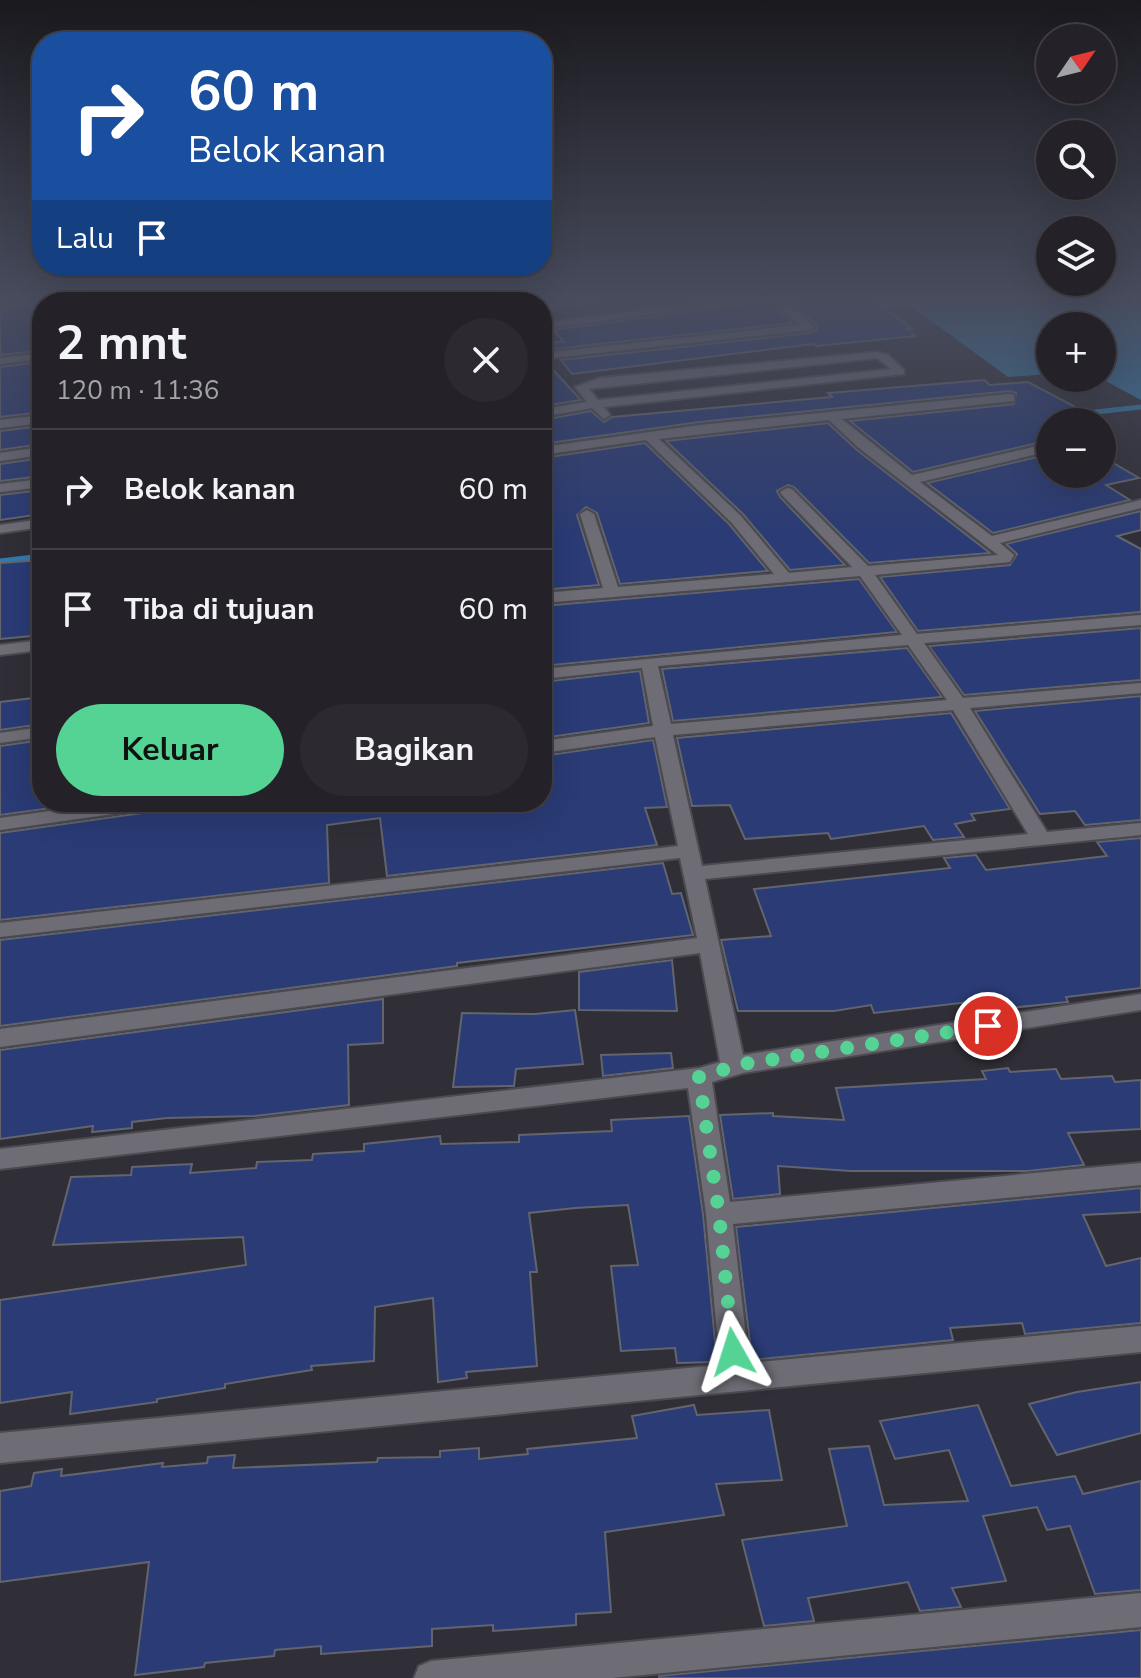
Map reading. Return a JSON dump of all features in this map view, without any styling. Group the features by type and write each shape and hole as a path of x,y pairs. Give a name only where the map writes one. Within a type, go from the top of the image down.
{"street":[{"path":"604,415 577,384 638,378"},
{"path":"552,411 594,404 840,378"},
{"path":"552,450 831,415 1010,398"},
{"path":"552,597 1005,559 1007,555 831,415"},
{"path":"0,424 32,420"},
{"path":"649,436 736,519 786,579"},
{"path":"910,480 1036,450"},
{"path":"0,457 32,452"},
{"path":"0,488 32,484"},
{"path":"787,492 865,572 957,702 1042,840"},
{"path":"990,541 1141,504"},
{"path":"587,514 612,592"},
{"path":"0,529 32,524"},
{"path":"552,673 1141,620"},
{"path":"0,650 32,646"},
{"path":"649,662 687,851 710,944 733,1067"},
{"path":"552,746 663,730 1141,688"},
{"path":"0,738 32,733"},
{"path":"0,824 85,812"},
{"path":"692,874 1141,829"},
{"path":"0,930 687,851"},
{"path":"0,1038 710,944"},
{"path":"0,1159 699,1077 733,1067 1141,1002"},
{"path":"699,1077 719,1214 736,1379"},
{"path":"719,1214 1141,1174"},
{"path":"0,1448 1141,1339"},
{"path":"431,1678 1141,1610"}],"water":[{"path":"1116,378 1141,378 1141,400 1116,387"}],"building":[{"path":"0,378 32,378 32,413 0,417"},
{"path":"552,378 561,378 581,400 552,404"},
{"path":"984,380 990,385 1028,382 1036,386 1036,392 1047,392 1077,408 1036,408 1036,443 913,472 850,421 1014,404 1016,393 1010,391 700,422 552,443 552,418 591,411 604,422 612,417 832,397 828,393"},
{"path":"828,423 857,450 990,553 869,563 794,487 788,485 777,491 780,497 845,565 790,570 743,514 666,441"},
{"path":"32,427 32,445 0,450 0,431"},
{"path":"645,443 729,524 768,571 620,584 597,513 586,507 577,515 599,585 552,589 552,457"},
{"path":"1036,457 1036,488 1111,488 1130,500 993,533 927,483"},
{"path":"32,459 32,477 0,481 0,464"},
{"path":"1116,465 1139,478 1116,483"},
{"path":"32,491 32,515 0,520 0,495"},
{"path":"1141,511 1141,530 1117,536 1141,549 1141,612 918,631 880,577 1010,565 1017,554 1006,544"},
{"path":"32,561 32,636 0,639 0,563"},
{"path":"859,579 897,632 552,665 552,605"},
{"path":"1141,628 1141,680 964,695 929,646"},
{"path":"907,648 942,697 673,721 662,669"},
{"path":"640,671 649,723 552,737 552,681"},
{"path":"1141,696 1141,820 1085,825 1075,811 1040,814 975,711"},
{"path":"32,698 32,725 0,730 0,702"},
{"path":"951,713 1010,809 971,814 975,820 955,824 964,837 933,840 924,826 831,839 828,833 745,839 730,805 692,806 677,738"},
{"path":"653,740 667,807 645,808 657,845 387,876 380,818 327,825 329,883 0,920 0,833 149,812 552,812 552,755"},
{"path":"32,741 32,811 0,815 0,746"},
{"path":"1141,838 1141,988 1066,997 1068,1002 1010,1008 1004,998 874,1013 871,1005 834,1011 738,1011 721,940 771,936 754,889 950,868 944,858 976,855 986,870 1107,856 1097,842"},
{"path":"663,863 672,894 681,893 693,935 457,963 457,966 0,1026 0,940"},
{"path":"672,960 677,1011 579,1010 579,972"},
{"path":"383,999 383,1043 348,1045 349,1105 255,1116 167,1118 132,1122 132,1128 92,1132 93,1126 0,1139 0,1050"},
{"path":"575,1010 583,1064 516,1069 514,1086 453,1087 462,1013 535,1014"},
{"path":"671,1053 673,1068 603,1076 601,1055"},
{"path":"1008,1068 1010,1072 1056,1069 1061,1079 1112,1076 1115,1082 1141,1080 1141,1129 1068,1133 1084,1165 1028,1171 851,1171 778,1166 780,1194 733,1199 720,1115 773,1113 773,1116 844,1120 836,1088 986,1079 982,1071"},
{"path":"689,1116 703,1214 717,1362 677,1363 675,1348 621,1351 611,1266 638,1265 628,1205 575,1208 529,1213 537,1272 530,1272 537,1366 466,1372 467,1378 438,1382 433,1298 375,1307 374,1361 311,1366 312,1370 225,1384 225,1388 157,1399 157,1402 70,1414 72,1392 0,1403 0,1300 246,1265 243,1237 53,1245 71,1177 131,1175 132,1167 192,1164 190,1173 256,1168 257,1162 312,1160 313,1154 364,1151 364,1144 440,1136 441,1144 519,1142 519,1135 612,1131 611,1120"},
{"path":"1141,1188 1141,1212 1083,1215 1106,1266 1141,1258 1141,1323 1025,1334 1022,1323 950,1328 953,1340 752,1360 736,1227"},
{"path":"1141,1382 1141,1433 1057,1455 1029,1404 1077,1392"},
{"path":"694,1405 697,1415 769,1410 782,1480 716,1484 724,1515 605,1532 611,1612 576,1614 576,1625 493,1631 493,1625 432,1629 432,1646 321,1654 321,1646 275,1650 274,1656 205,1663 204,1667 135,1675 149,1562 0,1582 0,1491 31,1486 34,1473 62,1469 61,1476 163,1463 162,1467 207,1463 208,1457 235,1455 233,1468 440,1457 440,1451 479,1448 479,1459 528,1454 527,1449 637,1438 632,1416"},
{"path":"978,1405 1011,1486 1075,1476 1083,1494 1141,1481 1141,1590 1095,1594 1070,1526 1047,1530 1037,1507 983,1516 1006,1581 952,1588 961,1607 920,1611 908,1582 808,1598 814,1621 764,1626 742,1540 847,1526 829,1449 869,1446 884,1505 968,1501 949,1450 895,1459 880,1421"},
{"path":"1141,1630 1141,1678 659,1678 659,1676"}],"waterway":[{"path":"1116,410 1141,407"},
{"path":"0,562 32,558"}],"route":[{"path":"733,1352 719,1214 699,1077 743,1064 988,1026"}]}
